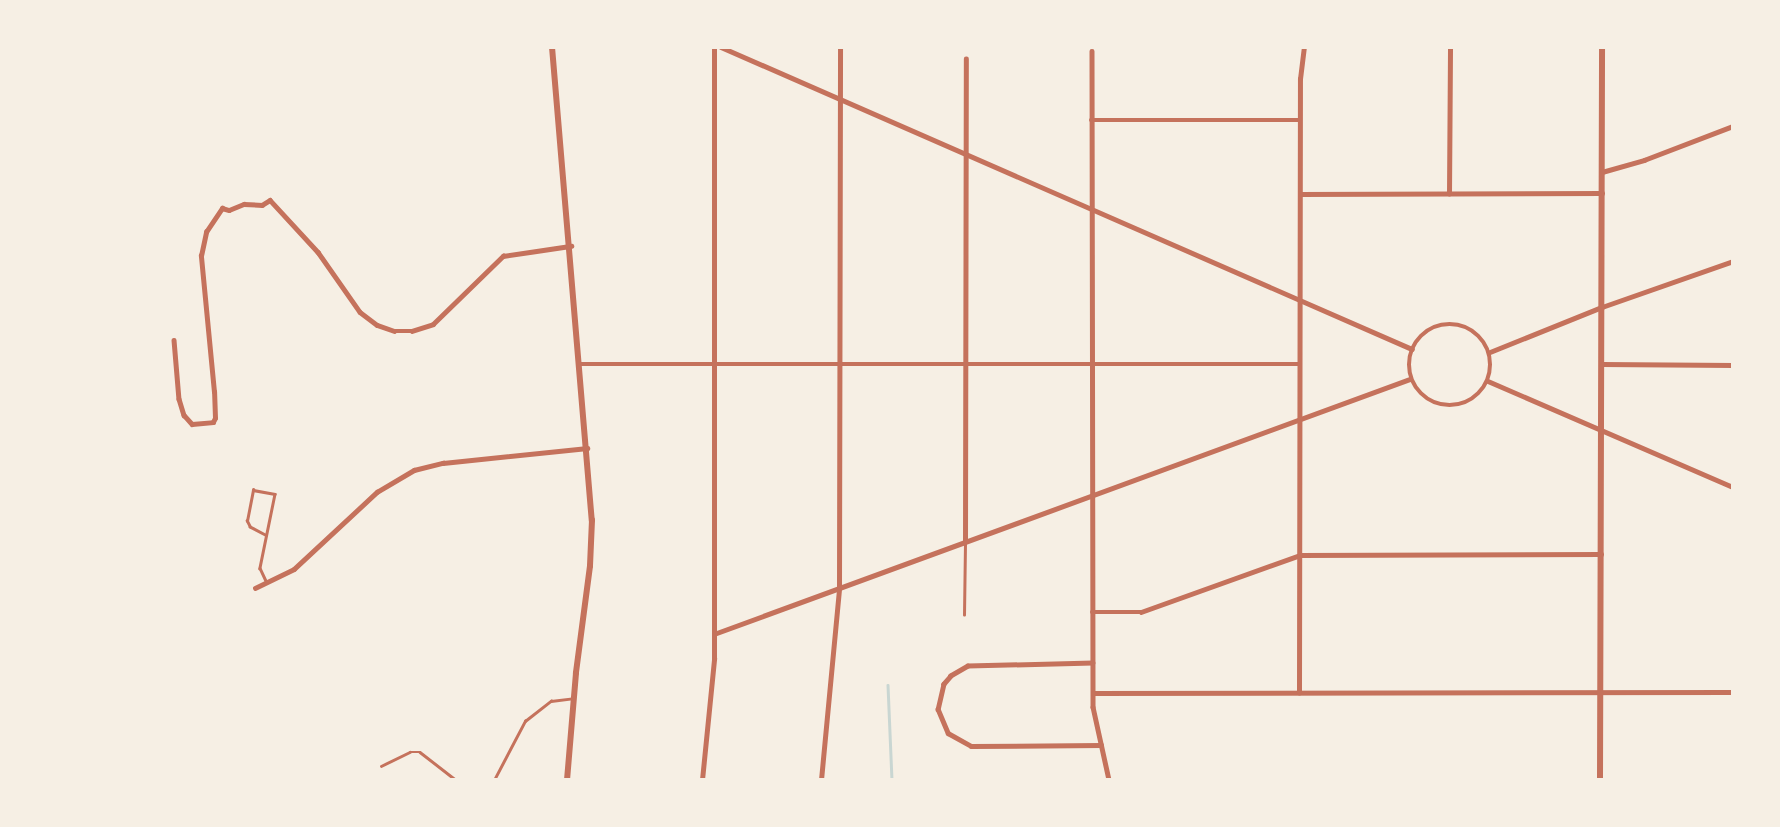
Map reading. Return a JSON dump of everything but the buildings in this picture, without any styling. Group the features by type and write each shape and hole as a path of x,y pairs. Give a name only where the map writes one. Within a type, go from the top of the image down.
{"street":[{"path":"552,47 588,448 592,548 567,780"},
{"path":"702,780 714,634 713,47"},
{"path":"721,47 1412,349"},
{"path":"821,780 839,588 840,47"},
{"path":"1299,693 1300,79 1304,47"},
{"path":"1449,194 1450,47"},
{"path":"1600,780 1602,47"},
{"path":"1092,49 1093,715 1109,780"},
{"path":"965,542 966,59"},
{"path":"1091,120 1300,120"},
{"path":"1602,172 1644,160 1733,126"},
{"path":"1300,194 1602,193"},
{"path":"174,340 179,400 184,415 192,424 213,422 214,392 201,256 206,232 222,208 262,205 270,200 318,253 353,304 377,325 394,331 412,331 433,324 503,256 571,246"},
{"path":"1490,352 1602,307 1733,261"},
{"path":"1452,324 1474,331 1490,352 1492,364 1488,381 1471,401 1445,406 1426,399 1410,379 1408,367 1412,349 1426,331 1452,324"},
{"path":"581,364 1300,364"},
{"path":"1602,365 1733,365"},
{"path":"714,634 1410,379"},
{"path":"1488,381 1733,488"},
{"path":"256,588 295,569 389,482 414,470 443,463 588,448"},
{"path":"1092,612 1141,612 1300,555 1601,554"},
{"path":"1093,663 968,666 958,670 944,684 938,709 948,733 971,746 1101,745"},
{"path":"1093,693 1733,692"}],"lane":[{"path":"265,535 250,527 247,521 253,490 275,494 260,568 262,577 269,583"},
{"path":"964,615 965,542"},
{"path":"494,780 524,721 551,701 574,698"},
{"path":"381,766 410,752 420,752 456,780"}],"waterway":[{"path":"888,685 892,780"}]}
